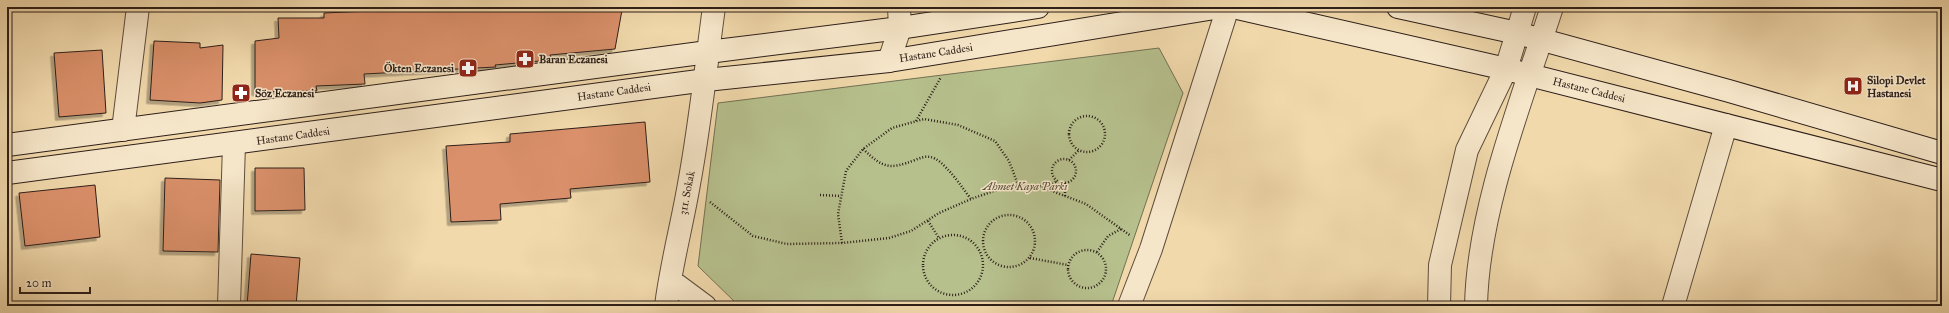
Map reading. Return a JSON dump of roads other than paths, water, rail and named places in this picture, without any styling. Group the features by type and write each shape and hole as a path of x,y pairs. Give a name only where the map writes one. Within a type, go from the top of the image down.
{"main road":[{"path":"123,130 138,7"},
{"name":"311. Sokak","path":"666,306 689,184 706,80 714,7"},
{"path":"889,61 900,28 899,7"},
{"path":"7,146 708,52 900,28 1038,7"},
{"name":"Hastane Caddesi","path":"7,173 706,80 889,61 1221,7"},
{"path":"1129,306 1151,249 1228,7"},
{"name":"Hastane Caddesi","path":"1233,7 1506,69 1942,180"},
{"path":"1398,7 1517,33 1729,91 1942,153"},
{"path":"1439,306 1440,265 1467,150 1506,69 1526,7"},
{"path":"1476,306 1477,277 1492,196 1529,75 1552,7"},
{"path":"1673,306 1726,125"},
{"path":"229,306 234,144"},
{"path":"670,280 705,306"}],"place":[{"name":"Baran Eczanesi","path":"525,59"},
{"name":"Ökten Eczanesi","path":"468,68"},
{"name":"Silopi Devlet Hastanesi","path":"1853,86"},
{"name":"Söz Eczanesi","path":"241,93"}],"park label":[{"name":"Ahmet Kaya Parkı","path":"1025,186"}]}
